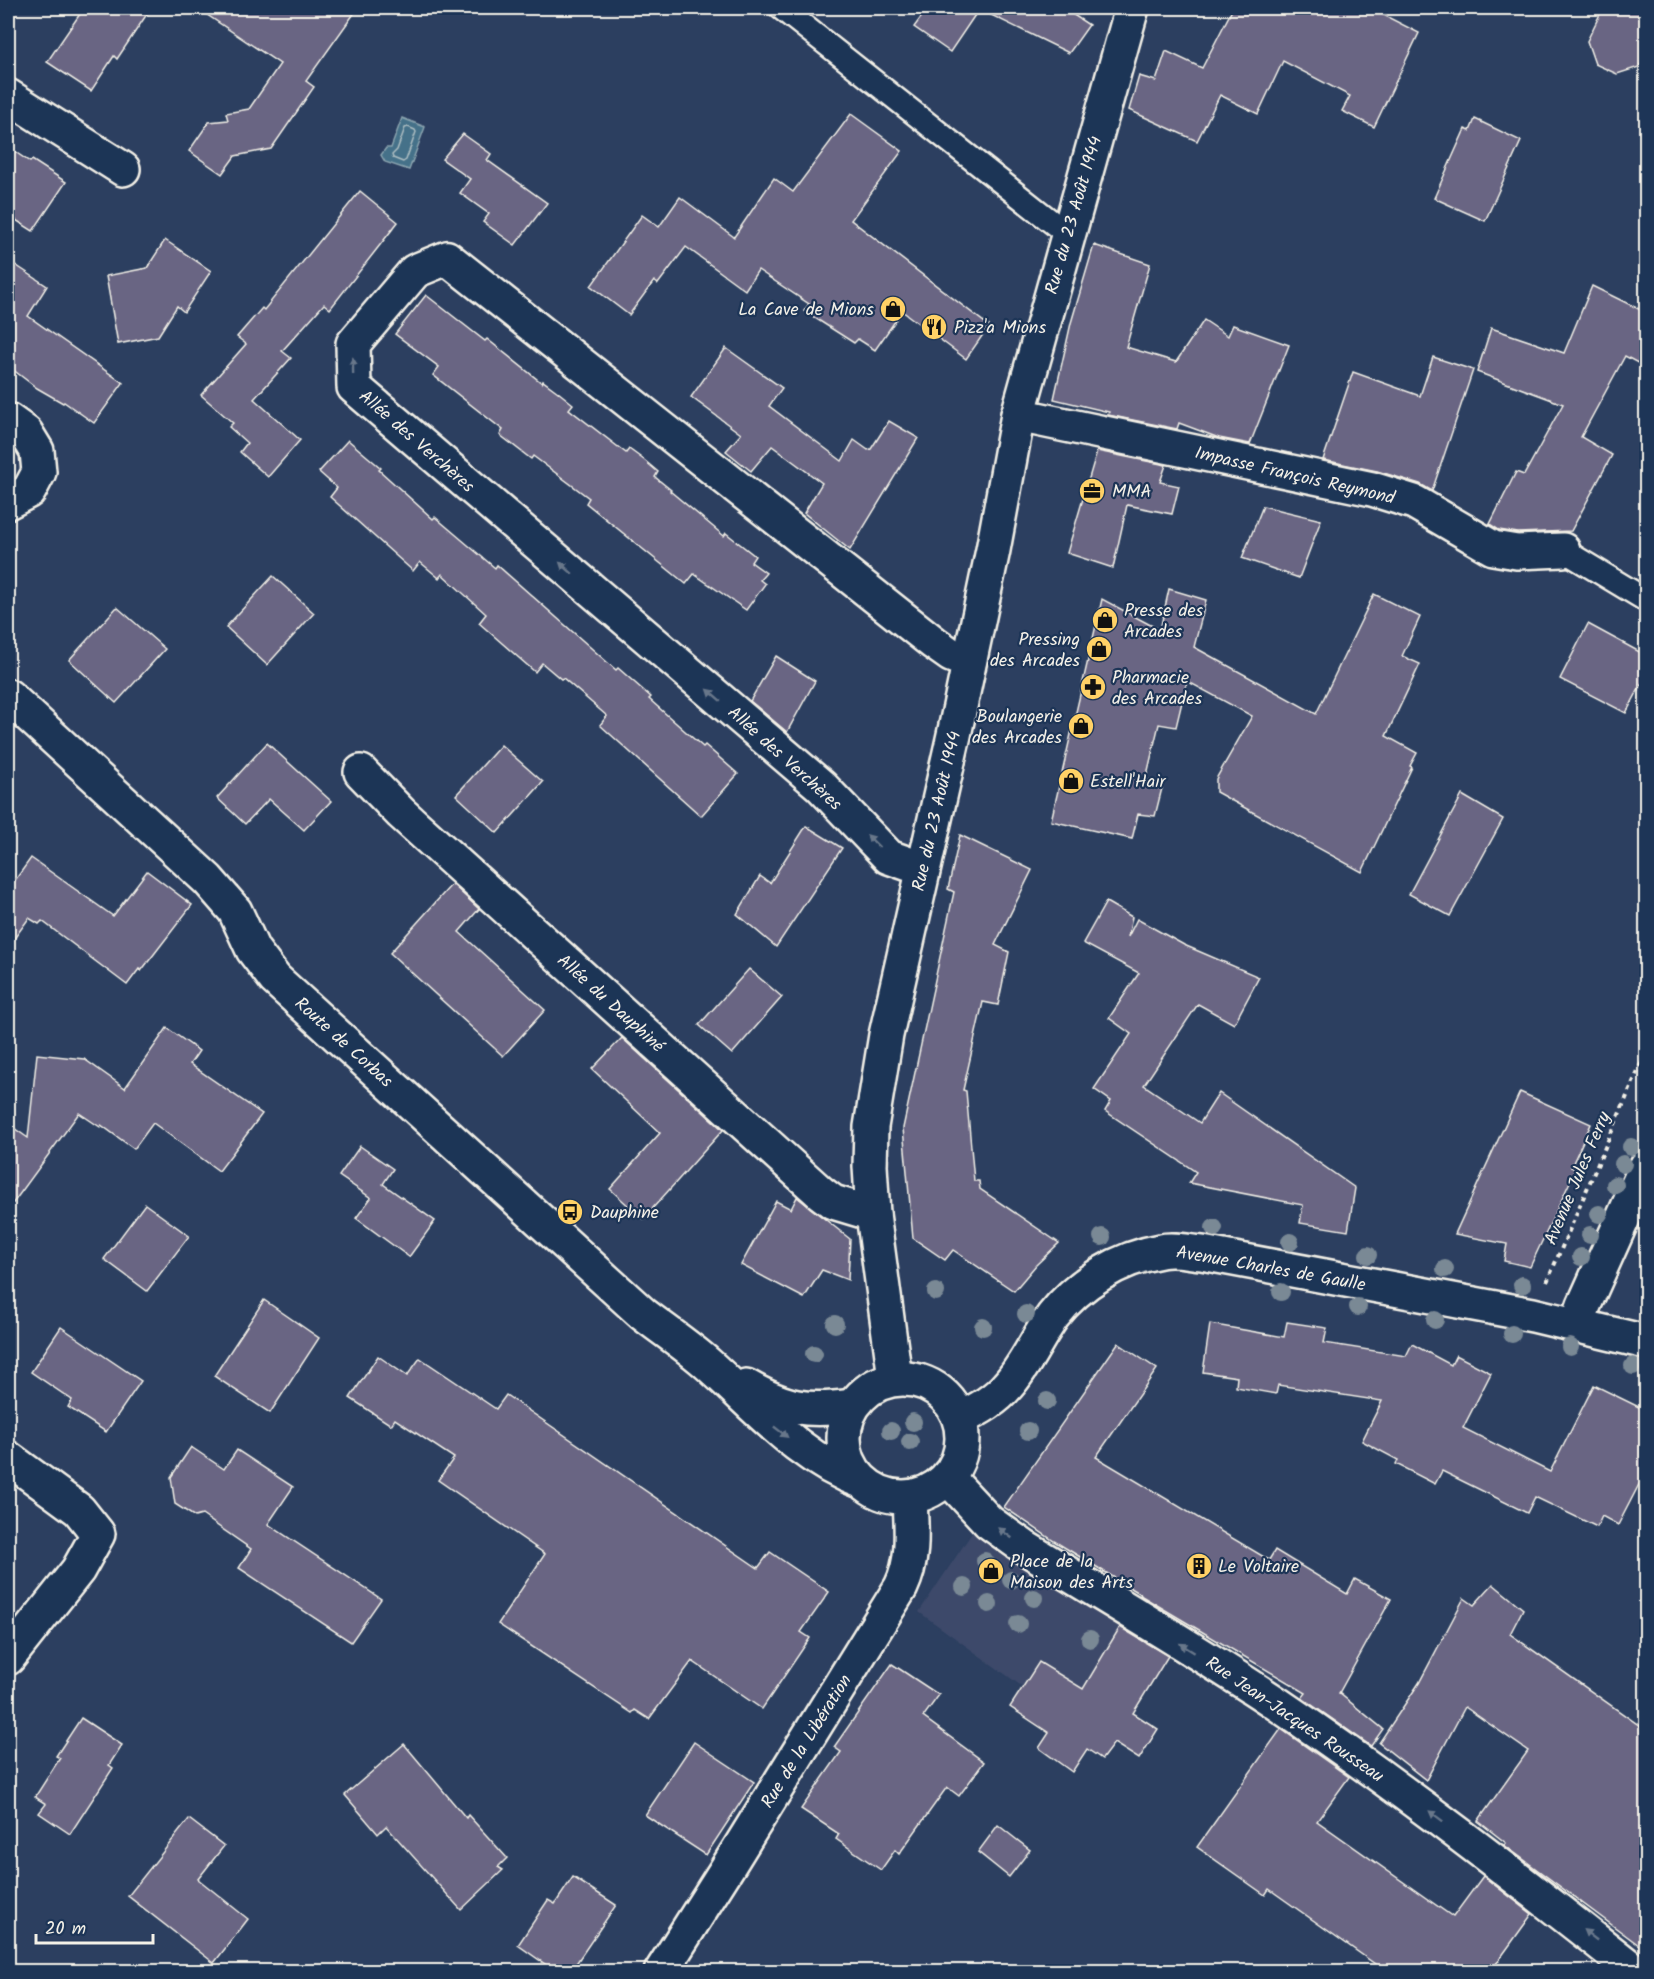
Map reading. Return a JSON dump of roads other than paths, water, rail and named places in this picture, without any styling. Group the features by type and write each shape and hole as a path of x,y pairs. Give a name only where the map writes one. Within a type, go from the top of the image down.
{"street":[{"name":"Rue du 23 Août 1944","path":"895,1378 873,1214 870,1166 871,1127 886,1035 993,550 1018,415 1132,8"},
{"path":"8,96 123,169"},
{"name":"Allée des Verchères","path":"922,869 889,857 821,786 354,387 353,344 415,271 447,258 934,643 951,655 969,662"},
{"name":"Impasse François Reymond","path":"1018,415 1372,489 1414,502 1493,549 1516,552 1563,550"},
{"path":"8,420 26,433 37,452 39,472 29,491 8,502"},
{"name":"Route de Corbas","path":"8,696 208,880 235,911 253,950 276,980 643,1314 708,1363 757,1392 787,1406 813,1410 852,1406"},
{"name":"Allée du Dauphiné","path":"361,772 401,813 821,1193 833,1202 873,1214"},
{"path":"1577,1325 1647,1167"},
{"name":"Avenue Charles de Gaulle","path":"960,1419 990,1402 1008,1385 1054,1316 1090,1281 1122,1263 1163,1250 1202,1253 1533,1315 1647,1342"},
{"name":"Route de Corbas","path":"708,1363 778,1430 830,1468 863,1482"},
{"path":"895,1378 913,1379 932,1386 948,1398 960,1419 963,1440 957,1463 948,1478 931,1490 910,1497 888,1495 873,1489 855,1473 846,1455 844,1437 846,1420 852,1406 872,1386 895,1378"},
{"path":"8,1458 79,1510 98,1534 78,1570 8,1658"},
{"name":"Rue Jean-Jacques Rousseau","path":"948,1478 989,1522 1024,1547 1278,1704 1410,1796 1636,1971"},
{"name":"Rue de la Libération","path":"661,1971 901,1587 911,1558 910,1497"}],"lane":[{"path":"781,8 1067,234"},
{"path":"1563,550 1647,600"}],"water":[{"path":"402,118 425,127 409,170 385,162 381,155 386,148 391,148"}],"place":[{"name":"La Cave de Mions","path":"893,309"},
{"name":"Pizz'a Mions","path":"934,327"},
{"name":"MMA","path":"1092,491"},
{"name":"Presse des Arcades","path":"1105,620"},
{"name":"Pressing des Arcades","path":"1099,649"},
{"name":"Pharmacie des Arcades","path":"1093,687"},
{"name":"Boulangerie des Arcades","path":"1081,726"},
{"name":"Estell'Hair","path":"1071,781"},
{"name":"Dauphine","path":"570,1212"},
{"name":"Le Voltaire","path":"1199,1566"},
{"name":"Place de la Maison des Arts","path":"991,1571"}]}
